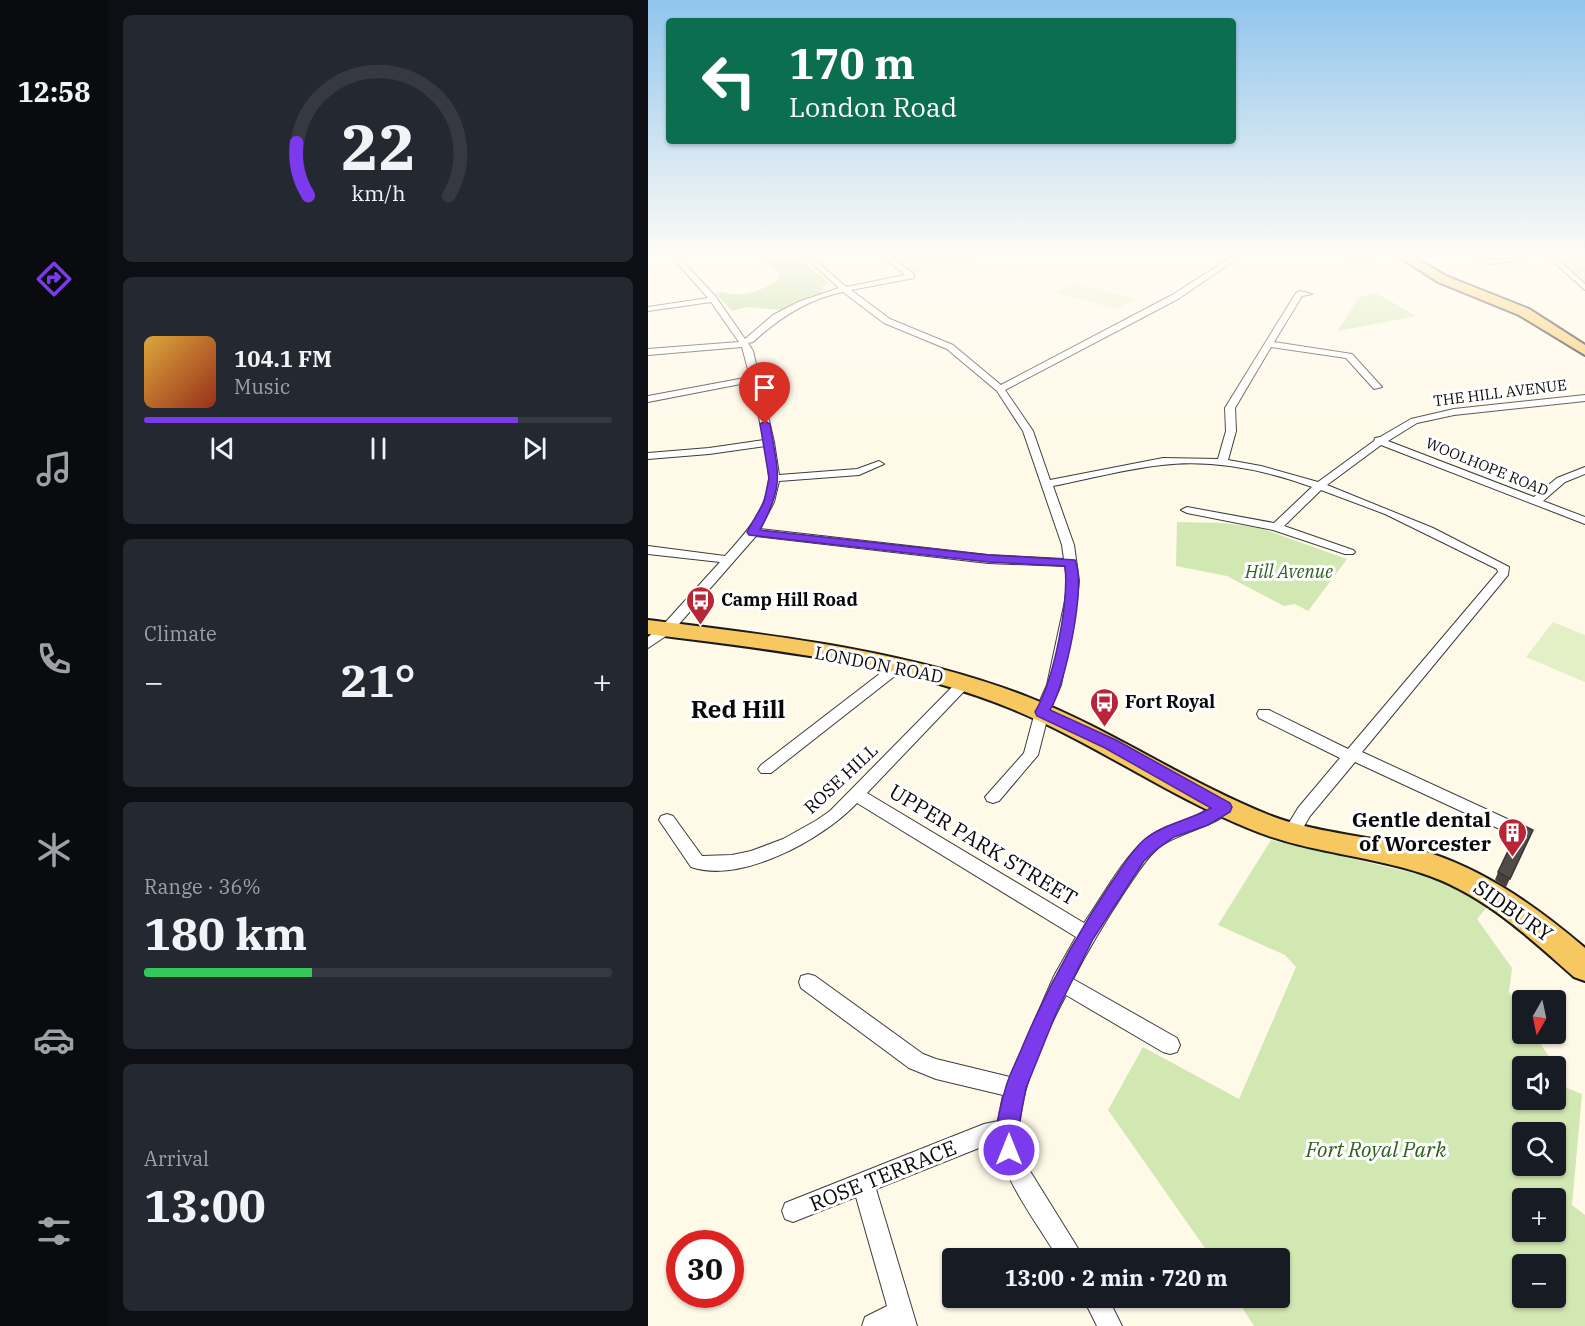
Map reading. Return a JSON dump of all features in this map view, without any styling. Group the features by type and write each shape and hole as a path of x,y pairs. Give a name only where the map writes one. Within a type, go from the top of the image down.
{"main road":[{"path":"1533,318 1585,351"},
{"name":"LONDON ROAD","path":"655,636 900,665 964,682 1042,712 1110,744 1224,807 1292,833 1400,856"},
{"name":"SIDBURY","path":"1400,856 1459,875 1495,894 1525,914 1585,967"}],"street":[{"path":"655,636 730,560 753,532 769,502 774,478 769,442 748,351 726,318"},
{"path":"648,352 744,343 774,318"},
{"path":"883,318 950,347 1000,389 1028,431 1068,545 1073,581 1071,601 1062,654 1049,700 1042,712 1031,755 993,796"},
{"path":"1000,389 1135,318"},
{"path":"1222,462 1231,430 1230,408 1285,318"},
{"path":"1269,344 1349,356 1377,387"},
{"path":"1345,355 1359,349"},
{"path":"648,399 754,379"},
{"name":"THE HILL AVENUE","path":"1276,526 1319,486 1378,440 1414,421 1435,415 1585,398"},
{"name":"WOOLHOPE ROAD","path":"1378,440 1585,521"},
{"path":"648,456 709,451 769,442"},
{"path":"1045,484 1158,462 1180,460 1222,462 1255,468 1319,486 1425,529 1503,567 1504,572 1304,812 1292,833"},
{"path":"774,478 860,472 879,464"},
{"path":"1535,502 1561,480 1585,470"},
{"path":"1187,510 1276,526 1349,552"},
{"path":"753,532 997,560 1070,563"},
{"path":"648,550 730,560"},
{"path":"766,769 900,665"},
{"name":"ROSE HILL","path":"667,820 697,862 723,864 777,849 808,834 836,815 964,682"},
{"path":"1263,714 1351,755 1494,814 1510,827"},
{"name":"UPPER PARK STREET","path":"857,795 1087,934"},
{"path":"1065,1248 1017,1170 1009,1150 1007,1130 1016,1088 1061,982 1087,934 1138,856 1168,833 1202,820 1224,807"},
{"path":"808,982 916,1061 936,1069 1016,1088"},
{"path":"1061,982 1170,1045"},
{"name":"ROSE TERRACE","path":"793,1211 984,1135 1007,1130"},
{"path":"863,1184 902,1319 874,1326"},
{"path":"1100,1308 1110,1326"}],"green space":[{"path":"1346,318 1406,318 1338,331"},
{"name":"Hill Avenue","path":"1177,522 1224,523 1260,528 1347,559 1308,611 1295,604 1284,606 1227,576 1176,566"},
{"path":"1553,622 1585,635 1585,682 1526,657"},
{"name":"Fort Royal Park","path":"1271,840 1435,878 1489,905 1477,919 1512,968 1509,992 1512,997 1512,1044 1541,1044 1548,1056 1512,1056 1512,1110 1566,1110 1566,1086 1582,1094 1572,1205 1585,1215 1585,1326 1254,1326 1242,1308 1290,1308 1290,1248 1205,1248 1108,1110 1143,1047 1239,1099 1296,967 1285,955 1218,925"}],"building":[{"name":"Gentle dental of Worcester","path":"1521,824 1533,830 1510,879 1498,872"}],"place":[{"name":"Camp Hill Road","path":"700,626"},
{"name":"Fort Royal","path":"1104,728"},
{"name":"Gentle dental of Worcester","path":"1512,858"}],"district":[{"name":"Red Hill","path":"738,710"}],"route":[{"path":"765,424 774,478 769,502 753,532 988,559 1070,563 1073,581 1062,654 1049,700 1042,712 1110,744 1224,807 1202,820 1168,833 1138,856 1087,934 1049,1008 1016,1088 1007,1130 1009,1150"}]}
